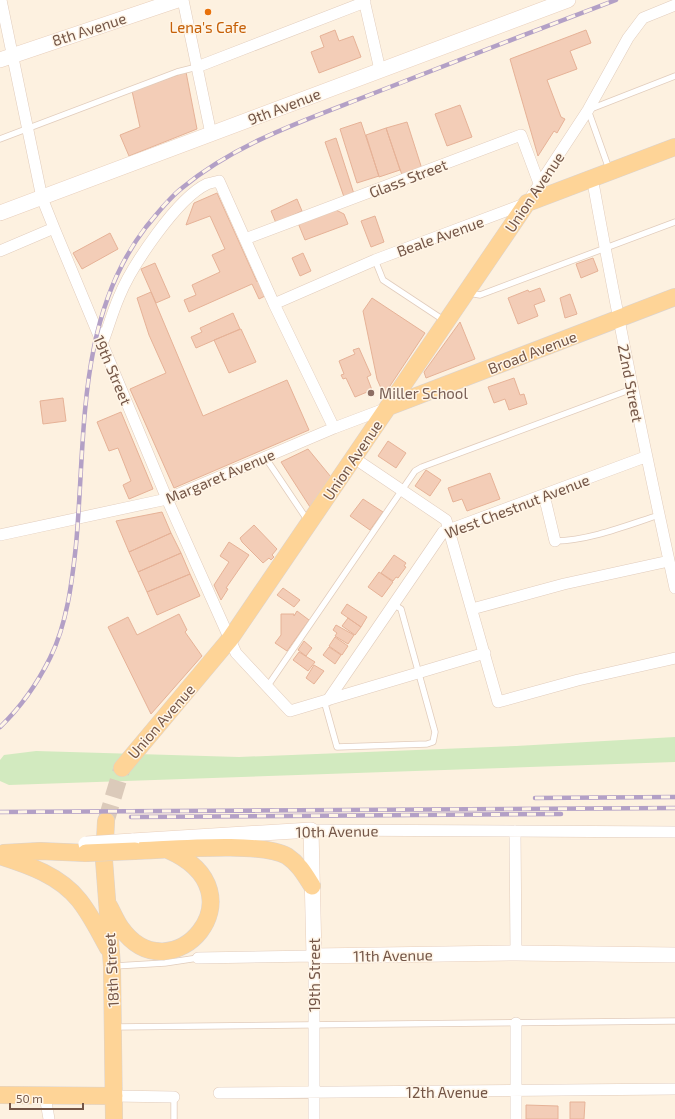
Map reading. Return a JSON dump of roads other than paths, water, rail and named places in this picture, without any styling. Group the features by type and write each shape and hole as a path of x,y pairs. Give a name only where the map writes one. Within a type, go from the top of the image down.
{"main road":[{"name":"Beale Avenue","path":"527,203 592,177 675,147"},
{"name":"Union Avenue","path":"122,768 230,639 527,203"},
{"name":"Broad Avenue","path":"388,407 675,297"},
{"name":"18th Street","path":"106,821 104,860 106,901 112,960 114,1119"},
{"path":"0,854 133,846 168,850 241,848 272,851 286,856 293,861 303,871 312,886"},
{"path":"106,901 121,928 138,944 145,947 166,951 175,950 190,943 206,926 211,905 209,888 202,874 193,864 168,850"},
{"path":"0,854 42,872 69,890 80,901 93,920 112,960"},
{"path":"0,1095 114,1096"}],"street":[{"name":"19th Street","path":"1,0 7,57 28,128 42,198 167,499 236,653 290,711 328,700"},
{"name":"8th Avenue","path":"7,57 178,0"},
{"path":"183,0 211,134"},
{"name":"9th Avenue","path":"0,213 380,70 547,4 568,0"},
{"path":"197,67 366,1 380,70"},
{"name":"Union Avenue","path":"527,203 540,186 588,110 628,38 643,18 675,5"},
{"name":"Glass Street","path":"245,239 522,135 540,186"},
{"name":"22nd Street","path":"592,177 645,457 675,588"},
{"path":"102,344 119,296 139,260 170,217 194,193 206,184 219,181 274,304 334,428"},
{"name":"Beale Avenue","path":"274,304 375,260 527,203"},
{"path":"0,251 54,228"},
{"name":"Margaret Avenue","path":"0,535 167,499 334,428 388,407"},
{"name":"West Chestnut Avenue","path":"328,700 442,532 645,457"},
{"path":"354,458 446,520 450,529 498,702 578,680 675,658"},
{"path":"544,495 555,541"},
{"path":"472,609 564,584 669,561"},
{"path":"328,700 485,653"},
{"name":"19th Street","path":"311,830 314,956 314,1119"},
{"name":"10th Avenue","path":"133,846 311,830 675,832"},
{"path":"515,831 516,953"},
{"name":"11th Avenue","path":"198,958 516,953 675,955"},
{"path":"516,1023 516,1119"},
{"name":"12th Avenue","path":"219,1093 516,1092 675,1089"},
{"path":"45,1096 49,1119"},
{"path":"114,1096 174,1097"}],"lane":[{"path":"0,139 177,72 197,67"},
{"path":"610,171 588,110 675,76"},
{"path":"467,293 480,295 675,222"},
{"path":"375,260 383,280 447,322"},
{"path":"267,687 415,471 422,467 632,389"},
{"path":"265,457 310,523"},
{"path":"555,541 568,541 611,531 659,515"},
{"path":"328,700 325,704 337,747 428,744 433,742 435,732 401,609 393,604"},
{"name":"11th Avenue","path":"112,960 165,963 198,958"},
{"path":"113,1027 675,1021"},
{"path":"174,1097 174,1119"}],"tunnel":[{"path":"106,821 122,768"}],"railway":[{"path":"0,727 22,703 40,677 56,645 61,631 68,603 76,545 84,421 88,380 96,339 107,300 123,262 146,227 167,202 177,192 204,171 275,132 616,0"},
{"path":"535,798 675,797"},
{"path":"0,812 675,808"},
{"path":"131,817 561,814"}],"place":[{"name":"Lena's Cafe","path":"208,12"},
{"name":"Miller School","path":"371,393"}]}
